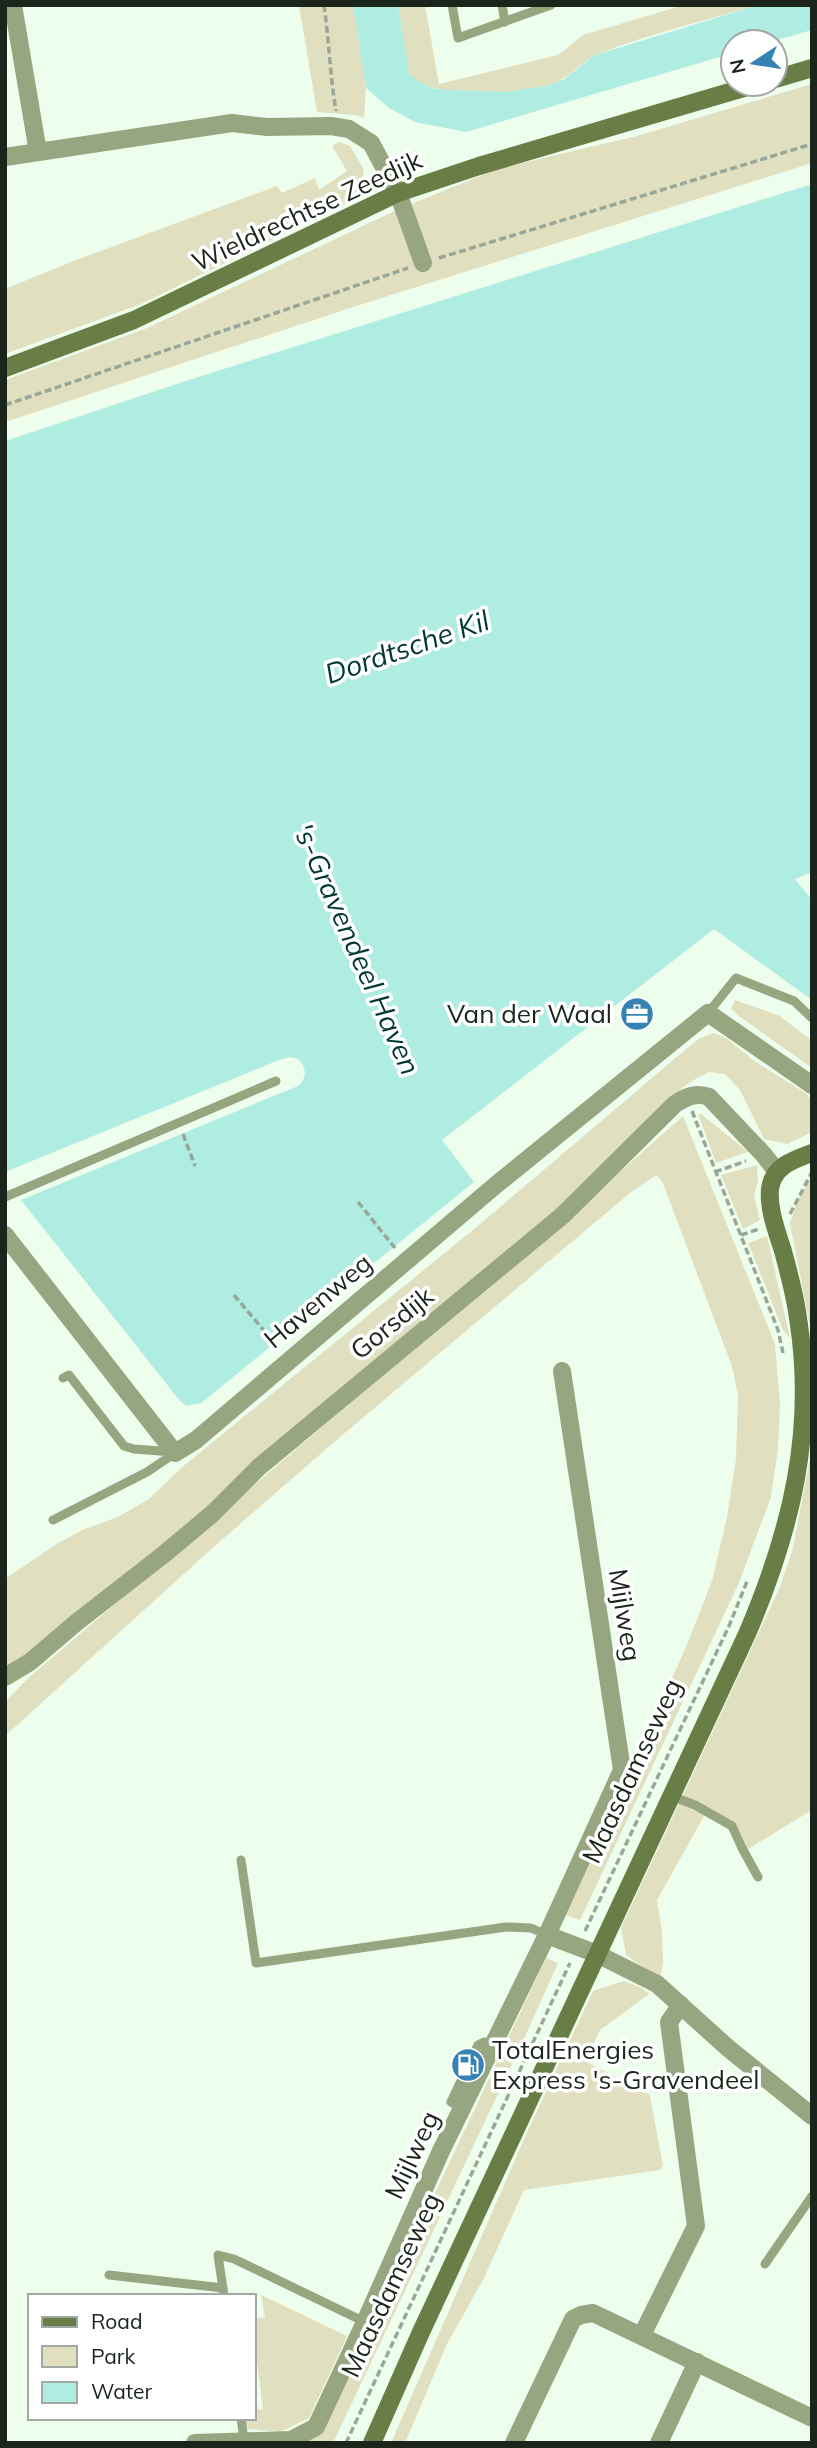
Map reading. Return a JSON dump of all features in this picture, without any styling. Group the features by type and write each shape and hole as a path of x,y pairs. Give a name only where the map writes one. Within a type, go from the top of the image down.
{"street":[{"path":"13,5 38,152"},
{"path":"789,75 812,68"},
{"name":"Wieldrechtse Zeedijk","path":"5,368 134,320 398,193 503,158 719,95"},
{"path":"5,157 232,123 267,127 331,126 349,129 371,143 398,193 423,263"},
{"path":"708,1013 812,1085"},
{"name":"Havenweg","path":"175,1452 196,1440 497,1184 708,1013"},
{"path":"685,1097 702,1094 709,1097 776,1171 812,1153"},
{"name":"Gorsdijk","path":"5,1688 30,1662 77,1622 212,1514 259,1467 553,1223 685,1097"},
{"name":"Maasdamseweg","path":"372,2443 771,1577 784,1535 794,1485 803,1416 802,1352 791,1281 770,1200 776,1171"},
{"path":"5,1235 175,1452"},
{"name":"Mijlweg","path":"195,2443 292,2440 316,2427 462,2108 547,1935 622,1770 562,1371"},
{"name":"Gorsdijk","path":"5,1678 30,1662"},
{"path":"547,1935 597,1954 653,1981 728,2048 812,2116"},
{"path":"642,2335 696,2226 669,2022 681,2005"},
{"path":"515,2442 573,2319 593,2313 812,2418"},
{"path":"659,2443 697,2361"}],"lane":[{"path":"452,5 458,38 551,5"},
{"path":"502,5 505,22"},
{"name":"Havenweg","path":"708,1013 736,978 794,1001 812,1018"},
{"path":"5,1197 276,1081"},
{"path":"63,1378 69,1376 124,1446 175,1452"},
{"path":"53,1520 147,1472 175,1452"},
{"path":"671,1796 695,1805 732,1826 758,1877"},
{"path":"241,1860 256,1963 506,1927 531,1928 547,1935"},
{"path":"765,2264 812,2196"},
{"path":"109,2275 223,2292 218,2255 234,2259 365,2322"},
{"path":"241,2420 244,2441"}],"path":[{"path":"324,5 336,110"},
{"path":"5,405 362,282 812,144"},
{"path":"685,1097 778,1330 785,1364"},
{"path":"179,1126 195,1166"},
{"path":"715,1172 764,1155"},
{"path":"775,1223 787,1219 812,1172"},
{"path":"358,1202 396,1248"},
{"path":"234,1295 276,1345"},
{"name":"Maasdamseweg","path":"346,2443 729,1626 752,1568"}],"green space":[{"path":"299,5 353,5 366,88 364,118 317,112"},
{"path":"398,5 425,5 439,84 558,55 583,35 684,5 758,5 618,47 593,57 563,79 549,85 519,91 476,93 435,88 420,83 410,74"},
{"path":"812,84 812,163 356,306 5,422 5,380 147,328 401,208 500,168 637,136 765,98 789,98 789,91"},
{"path":"339,142 350,146 364,170 359,194 350,202 141,304 5,354 5,289 277,186 282,193 315,178 319,190 347,171 332,146"},
{"path":"735,1000 780,1016 812,1041 812,1068 731,1009"},
{"path":"714,1033 726,1038 753,1060 807,1094 812,1103 812,1132 787,1144 764,1139 740,1090 725,1074 709,1072 682,1088 623,1149 508,1253 155,1554 5,1677 5,1579 58,1543 85,1529 118,1517 149,1499 181,1468 479,1225 679,1055 700,1038"},
{"path":"698,1114 701,1114 748,1152 716,1163"},
{"path":"683,1116 775,1344 780,1404 778,1448 771,1497 738,1585 580,1920 566,1915 686,1647 712,1581 727,1517 736,1459 738,1395 732,1366 662,1181 656,1175 630,1193 340,1437 218,1543 5,1736 5,1702 26,1680"},
{"path":"757,1165 758,1182 754,1195 760,1220 743,1229 721,1175"},
{"path":"812,1177 812,1337 790,1223 798,1199"},
{"path":"767,1236 790,1338 783,1330 748,1243"},
{"path":"812,1447 812,1810 748,1849 708,1809 657,1900 662,1931 663,1963 660,1979 626,1955 621,1928 780,1587 793,1548"},
{"path":"546,1958 558,1963 333,2443 302,2443 321,2434"},
{"path":"624,1981 649,1994 600,2030 585,2061 650,2095 663,2166 660,2170 524,2190 483,2280 447,2344 405,2443 391,2443 529,2128 593,1991"},
{"path":"261,2295 347,2336 309,2418 280,2432 247,2429 245,2420 256,2420 256,2408 263,2410 256,2353 256,2319 265,2317"}],"water":[{"path":"353,5 398,5 409,73 418,81 434,89 503,92 547,86 564,79 595,55 758,5 812,5 812,30 789,37 789,28 719,28 719,57 466,132 415,122 389,108 366,88"},
{"path":"812,184 812,872 795,879 812,900 812,1000 714,929 442,1140 474,1182 201,1403 186,1406 21,1200 298,1086 303,1080 304,1069 298,1059 290,1057 279,1060 5,1172 5,441 192,379"}],"place":[{"name":"Van der Waal","path":"637,1014"},
{"name":"TotalEnergies Express 's-Gravendeel","path":"468,2065"}],"water label":[{"name":"Dordtsche Kil","path":"407,647"},
{"name":"'s-Gravendeel Haven","path":"357,949"}]}
